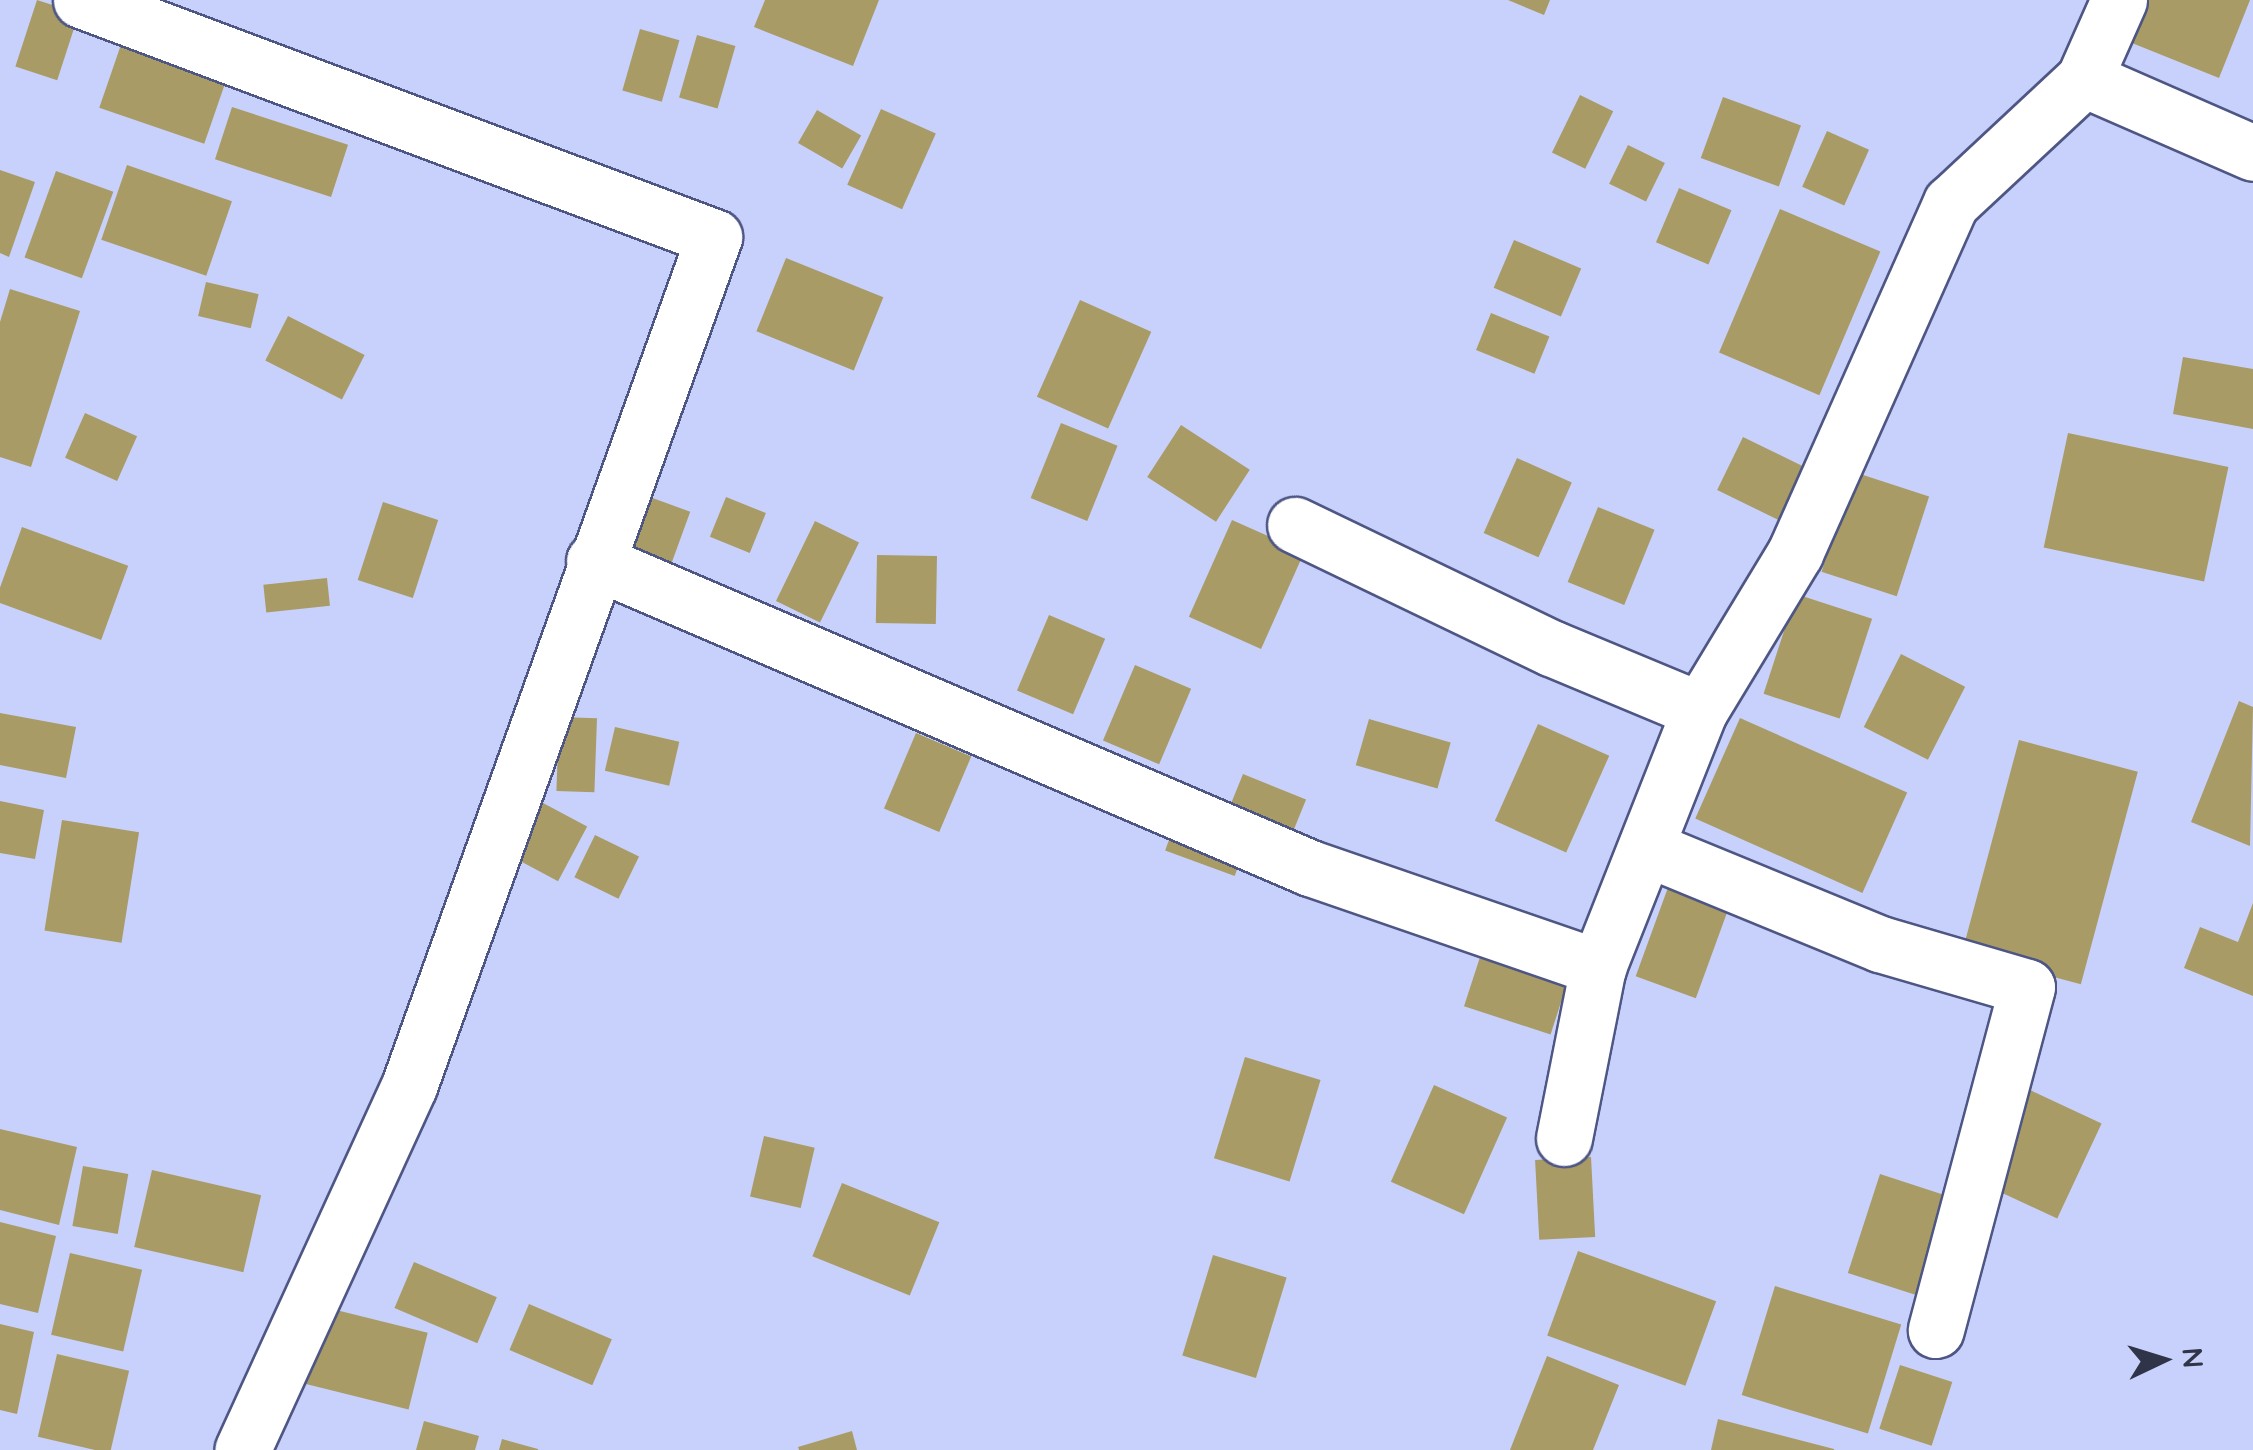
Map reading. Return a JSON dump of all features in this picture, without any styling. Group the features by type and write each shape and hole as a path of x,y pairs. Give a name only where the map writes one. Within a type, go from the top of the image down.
{"street":[{"path":"81,0 714,237 594,561 409,1086 242,1450"},
{"path":"1564,1138 1598,967 1700,710 1794,552 1951,204 2084,79 2120,0"},
{"path":"2084,79 2253,153"},
{"path":"1295,525 1551,648 1700,710"},
{"path":"594,561 1310,868 1598,967"},
{"path":"1646,848 1880,944 2027,987 1936,1330"}],"building":[{"path":"37,0 79,14 57,80 15,67"},
{"path":"765,0 879,0 853,66 754,27"},
{"path":"1508,0 1550,0 1544,15"},
{"path":"2132,0 2250,0 2219,78 2117,37"},
{"path":"640,29 679,40 662,102 622,91"},
{"path":"125,33 230,69 204,144 99,108"},
{"path":"697,35 735,46 718,109 679,97"},
{"path":"1580,95 1613,111 1585,169 1552,153"},
{"path":"1723,97 1801,125 1779,186 1701,158"},
{"path":"232,107 348,145 331,197 215,159"},
{"path":"881,109 936,133 902,209 847,185"},
{"path":"817,110 861,136 842,168 798,143"},
{"path":"1827,131 1869,150 1844,205 1802,187"},
{"path":"1628,145 1665,163 1646,202 1609,184"},
{"path":"127,165 232,201 206,276 101,240"},
{"path":"0,170 35,182 9,257 0,253"},
{"path":"56,171 113,192 82,278 25,257"},
{"path":"1679,188 1731,210 1708,265 1656,242"},
{"path":"1780,209 1880,252 1819,395 1719,353"},
{"path":"1514,240 1581,269 1561,316 1494,288"},
{"path":"786,258 883,297 854,371 756,331"},
{"path":"206,282 259,294 251,328 198,316"},
{"path":"10,289 80,311 31,467 0,457 0,322"},
{"path":"1080,300 1151,332 1108,429 1037,397"},
{"path":"1491,313 1549,337 1534,374 1476,350"},
{"path":"288,316 365,355 342,400 265,361"},
{"path":"2183,357 2253,369 2253,429 2173,414"},
{"path":"85,413 137,436 117,481 65,458"},
{"path":"1061,423 1118,446 1087,521 1031,498"},
{"path":"1181,425 1250,470 1216,522 1147,477"},
{"path":"2068,433 2228,467 2204,582 2044,547"},
{"path":"1743,437 1813,471 1787,524 1717,490"},
{"path":"1517,458 1572,482 1538,557 1484,533"},
{"path":"1854,472 1929,496 1897,596 1822,572"},
{"path":"647,496 690,512 670,567 627,551"},
{"path":"726,497 766,513 750,553 710,537"},
{"path":"383,502 438,520 413,598 358,580"},
{"path":"1598,507 1655,530 1624,605 1568,582"},
{"path":"1232,520 1304,552 1261,649 1189,617"},
{"path":"815,521 859,542 820,622 776,601"},
{"path":"22,527 128,566 101,640 0,603 0,587"},
{"path":"877,555 937,556 936,624 876,623"},
{"path":"327,578 330,606 266,613 263,585"},
{"path":"1796,594 1872,619 1840,719 1764,694"},
{"path":"1049,615 1105,639 1073,714 1017,690"},
{"path":"1901,654 1965,687 1928,760 1864,727"},
{"path":"1135,665 1191,689 1159,764 1103,740"},
{"path":"2239,701 2253,707 2250,846 2191,822"},
{"path":"0,713 76,727 66,778 0,765"},
{"path":"559,717 597,718 594,792 556,791"},
{"path":"1740,718 1907,792 1862,893 1695,818"},
{"path":"1369,719 1451,742 1437,789 1356,765"},
{"path":"1538,724 1609,756 1566,853 1495,821"},
{"path":"615,727 679,742 669,786 605,771"},
{"path":"916,733 971,756 939,832 884,808"},
{"path":"2019,740 2138,772 2081,984 1962,953"},
{"path":"1243,774 1306,799 1290,839 1227,814"},
{"path":"528,795 587,826 558,881 499,850"},
{"path":"0,801 44,810 35,859 0,853"},
{"path":"62,820 139,832 122,943 44,931"},
{"path":"1173,829 1243,854 1235,876 1165,851"},
{"path":"595,835 639,856 618,899 574,877"},
{"path":"1674,871 1734,893 1696,998 1636,976"},
{"path":"2253,903 2253,996 2184,968 2200,927 2238,942"},
{"path":"1481,954 1568,982 1551,1034 1464,1006"},
{"path":"1245,1057 1321,1080 1290,1181 1214,1158"},
{"path":"1434,1085 1507,1118 1464,1214 1391,1182"},
{"path":"2030,1090 2102,1123 2057,1219 1986,1185"},
{"path":"0,1129 77,1147 59,1225 0,1210"},
{"path":"764,1136 815,1148 801,1208 750,1196"},
{"path":"1591,1157 1595,1237 1539,1240 1535,1160"},
{"path":"83,1166 128,1174 118,1234 72,1226"},
{"path":"152,1170 261,1195 243,1272 134,1247"},
{"path":"1880,1174 1955,1198 1923,1297 1848,1273"},
{"path":"842,1183 939,1222 910,1296 812,1256"},
{"path":"0,1222 56,1236 38,1313 0,1304"},
{"path":"1578,1251 1716,1301 1685,1386 1547,1336"},
{"path":"70,1253 142,1270 123,1351 51,1335"},
{"path":"1213,1255 1287,1278 1256,1378 1182,1355"},
{"path":"414,1262 497,1297 477,1343 394,1308"},
{"path":"1775,1286 1901,1325 1868,1434 1742,1395"},
{"path":"529,1304 612,1339 592,1385 509,1350"},
{"path":"320,1306 428,1333 409,1410 301,1383"},
{"path":"0,1324 34,1332 17,1414 0,1410"},
{"path":"57,1354 129,1371 111,1450 38,1437"},
{"path":"1547,1356 1619,1385 1593,1450 1510,1450"},
{"path":"1900,1365 1952,1382 1932,1446 1879,1429"},
{"path":"1718,1419 1834,1449 1834,1450 1711,1450"},
{"path":"424,1421 479,1436 475,1450 416,1450"},
{"path":"852,1431 857,1450 798,1447"},
{"path":"502,1439 538,1449 538,1450 499,1450"}]}
